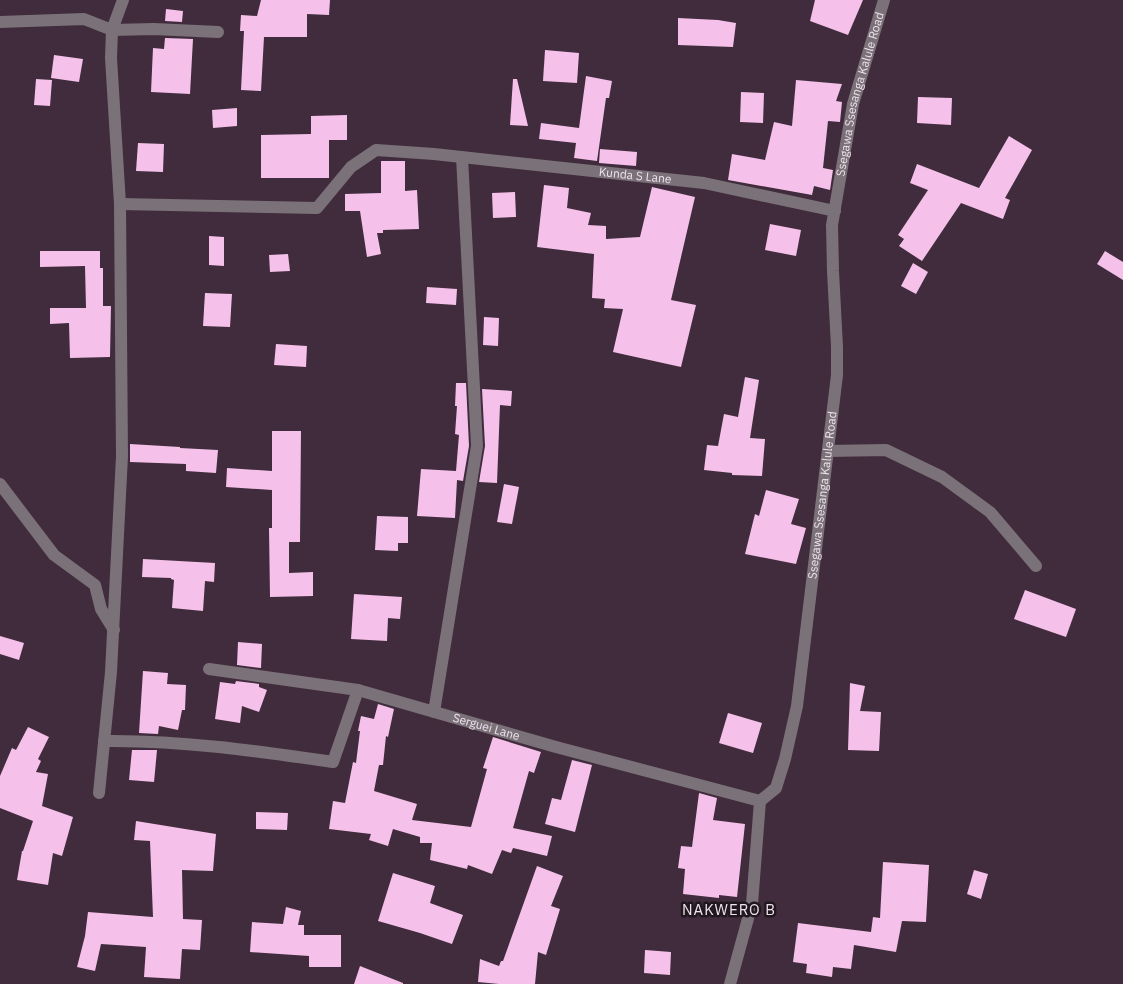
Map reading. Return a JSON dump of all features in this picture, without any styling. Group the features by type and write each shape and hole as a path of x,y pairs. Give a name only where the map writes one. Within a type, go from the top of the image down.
{"street":[{"path":"99,794 114,630 122,456 120,204 111,58 112,30 123,0"},
{"name":"Ssegawa Ssesanga Kalule Road","path":"760,801 776,788 786,759 797,706 837,375 832,225 853,104 884,0"},
{"path":"0,22 84,19 112,30 154,29 218,32"},
{"name":"Kunda S Lane","path":"120,204 317,208 351,167 376,150 434,154 704,183 835,211"},
{"path":"434,712 477,446 462,157"},
{"path":"828,451 886,450 942,476 990,512 1036,566"},
{"path":"0,484 54,555 95,584 101,609 114,630"},
{"name":"Serguei Lane","path":"209,669 358,690 556,747 760,801"},
{"path":"104,741 149,740 248,750 333,762 358,690"},
{"path":"730,984 752,904 760,801"}],"building":[{"path":"261,0 330,0 329,15 307,14 307,37 264,37 261,91 241,90 244,31 240,31 241,15 257,16"},
{"path":"815,0 863,0 848,35 810,21"},
{"path":"166,9 183,11 182,22 165,21"},
{"path":"678,18 736,23 733,47 678,45"},
{"path":"165,38 193,39 190,94 151,92 153,48 164,49"},
{"path":"545,50 579,53 577,83 543,81"},
{"path":"54,55 83,59 79,82 51,78"},
{"path":"586,76 612,81 609,98 606,98 597,161 574,158 576,143 539,139 541,123 579,128"},
{"path":"36,79 52,80 50,106 34,105"},
{"path":"513,79 517,79 528,126 510,125"},
{"path":"796,80 842,84 836,101 842,102 840,122 828,121 823,168 833,170 830,190 814,186 812,195 728,180 732,154 765,160 774,122 792,126"},
{"path":"741,92 764,93 763,123 740,122"},
{"path":"918,97 952,98 951,125 917,123"},
{"path":"237,108 237,126 213,128 212,110"},
{"path":"347,115 347,140 329,140 329,178 261,178 261,135 311,134 311,116"},
{"path":"1009,136 1032,150 1005,198 1010,200 1003,219 961,203 922,261 899,246 904,239 898,235 928,190 910,183 917,164 979,188"},
{"path":"138,143 164,144 163,172 136,171"},
{"path":"600,149 637,152 636,166 599,163"},
{"path":"381,161 405,161 405,191 417,190 419,229 383,230 383,233 377,233 381,254 367,257 360,211 345,211 345,194 381,193"},
{"path":"544,185 569,188 567,208 591,213 588,225 606,226 606,239 640,237 652,187 695,197 671,300 696,305 681,367 613,352 623,309 604,308 605,299 592,298 594,254 537,247"},
{"path":"515,192 516,217 493,218 492,193"},
{"path":"770,224 801,230 796,256 765,250"},
{"path":"209,236 224,237 224,266 209,265"},
{"path":"40,251 100,251 100,268 103,268 103,306 111,306 110,357 70,358 69,323 50,324 50,308 86,308 85,266 40,267"},
{"path":"1105,251 1123,262 1123,280 1097,264"},
{"path":"288,254 290,271 270,272 269,255"},
{"path":"913,263 928,272 916,294 901,286"},
{"path":"427,287 457,289 456,305 426,303"},
{"path":"205,293 232,294 230,327 203,326"},
{"path":"484,317 499,318 498,346 483,345"},
{"path":"276,344 307,346 306,367 274,365"},
{"path":"745,377 759,380 750,438 765,439 762,476 732,475 732,473 704,470 707,445 718,446 724,414 738,417"},
{"path":"456,383 466,383 469,446 463,481 457,480 455,518 417,516 421,469 456,471 459,435 455,434"},
{"path":"482,389 512,391 511,406 500,405 497,483 479,482 485,446"},
{"path":"272,431 301,431 300,542 289,542 289,573 313,572 313,596 270,597 269,528 272,528 272,490 226,487 227,468 272,471"},
{"path":"130,444 218,450 216,473 186,471 186,464 130,462"},
{"path":"504,484 519,487 512,524 497,522"},
{"path":"766,490 799,499 791,524 806,528 796,564 745,554 755,514 759,516"},
{"path":"377,516 408,517 408,543 398,543 398,551 375,550"},
{"path":"143,559 215,563 214,582 205,581 203,611 172,608 174,580 171,578 142,577"},
{"path":"1025,590 1076,609 1066,637 1014,619"},
{"path":"354,594 402,597 400,619 388,618 387,641 351,639"},
{"path":"0,636 24,643 19,660 0,654"},
{"path":"238,642 262,644 261,668 237,665"},
{"path":"143,671 168,673 167,684 186,685 185,710 182,710 178,730 159,726 158,734 139,733"},
{"path":"236,681 259,684 259,687 267,690 259,712 242,706 240,723 215,719 220,682 235,684"},
{"path":"850,683 865,686 860,711 881,712 879,751 848,750"},
{"path":"378,704 394,709 388,737 386,736 383,765 379,765 374,791 417,804 412,820 471,827 487,769 483,768 493,737 541,752 534,773 529,771 513,828 552,836 547,856 513,848 511,853 502,850 492,874 468,865 467,869 430,860 432,843 420,843 420,837 393,829 388,846 369,840 371,834 329,829 333,801 345,803 353,762 356,763 361,716 374,719"},
{"path":"728,713 762,723 753,753 719,743"},
{"path":"28,727 49,737 38,759 41,761 36,772 48,774 42,806 73,817 62,856 53,853 48,885 17,880 22,851 33,821 0,808 0,776 12,748 16,750"},
{"path":"132,750 157,750 154,782 129,780"},
{"path":"572,760 592,765 575,832 545,824 552,798 561,800"},
{"path":"699,793 717,798 713,820 745,824 737,897 719,895 719,898 683,894 685,869 678,868 681,846 692,847"},
{"path":"256,812 288,813 287,830 256,829"},
{"path":"136,821 216,834 213,871 182,870 183,919 202,920 200,950 182,949 180,979 144,977 146,947 101,944 95,971 77,967 85,936 88,912 153,917 150,841 134,840"},
{"path":"883,862 929,865 926,922 902,921 896,952 854,945 851,969 833,967 832,977 806,973 807,964 793,962 798,923 871,932 873,917 880,918"},
{"path":"537,866 563,876 551,906 560,909 546,955 538,952 535,984 478,982 480,959 499,966 501,961 503,961"},
{"path":"974,870 988,874 981,899 967,894"},
{"path":"393,873 435,886 430,903 463,915 452,944 378,921"},
{"path":"286,907 301,911 298,925 304,925 304,935 341,935 341,967 309,967 309,956 250,952 252,922 283,924"},
{"path":"645,950 671,952 670,975 644,973"},
{"path":"360,966 403,983 403,984 354,984"}],"district":[{"name":"NAKWERO B","path":"729,910"}]}
